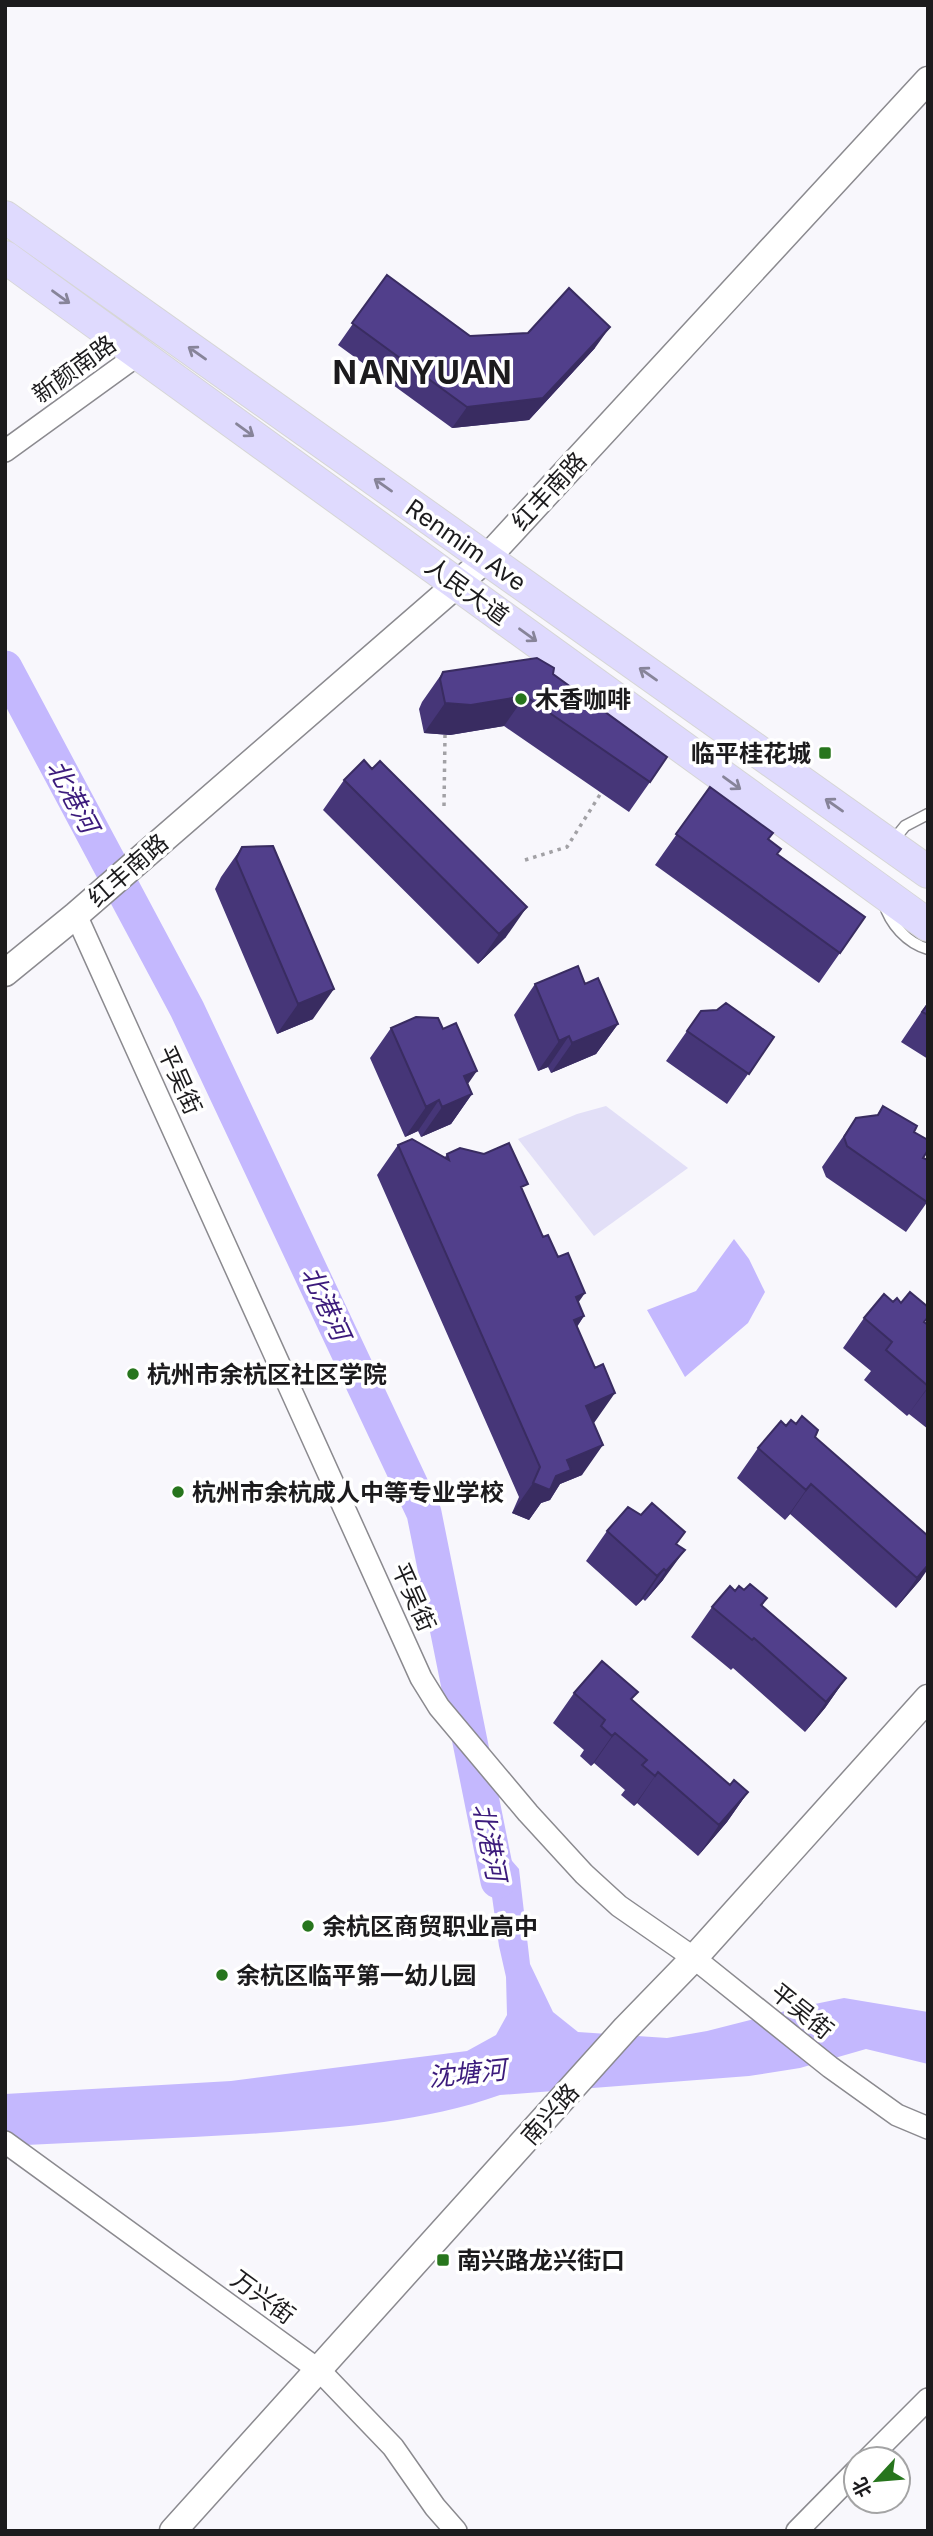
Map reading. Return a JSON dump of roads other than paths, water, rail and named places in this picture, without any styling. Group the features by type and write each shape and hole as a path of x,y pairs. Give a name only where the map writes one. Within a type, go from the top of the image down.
{"main road":[{"name":"Renmim Ave","path":"5,217 928,872"},
{"name":"人民大道","path":"5,257 928,925"}],"street":[{"name":"红丰南路","path":"5,973 77,914 486,559 928,80"},
{"name":"新颜南路","path":"5,451 139,354"},
{"name":"平吴街","path":"77,914 421,1678 439,1707 518,1802 584,1874 619,1906 695,1958 830,2067 897,2115 928,2128"},
{"name":"南兴路","path":"173,2531 320,2371 626,2028 695,1958 928,1698"},
{"name":"万兴街","path":"5,2142 320,2371 393,2448 435,2507 456,2531"},
{"path":"882,2445 928,2399"},
{"path":"797,2531 842,2485"}],"lane":[{"path":"890,845 905,826 928,814"},
{"path":"880,891 887,914 901,933 920,947 928,949"}],"water":[{"path":"734,1239 749,1259 765,1292 748,1323 685,1377 647,1310 696,1291"},
{"name":"沈塘河","path":"482,1826 519,1869 530,1964 553,2012 578,2032 667,2038 844,1998 928,2012 928,2064 866,2049 800,2068 749,2076 500,2095 413,2117 354,2125 265,2133 5,2146 5,2094 231,2081 467,2051 496,2035 507,2015 506,1977"}],"waterway":[{"name":"北港河","path":"5,668 187,1009 424,1513 498,1881"}],"place":[{"name":"木香咖啡","path":"521,699"},
{"name":"临平桂花城","path":"825,753"},
{"name":"杭州市余杭区社区学院","path":"133,1374"},
{"name":"杭州市余杭成人中等专业学校","path":"178,1492"},
{"name":"余杭区商贸职业高中","path":"308,1926"},
{"name":"余杭区临平第一幼儿园","path":"222,1975"},
{"name":"南兴路龙兴街口","path":"443,2260"}],"district":[{"name":"NANYUAN","path":"423,372"}]}
